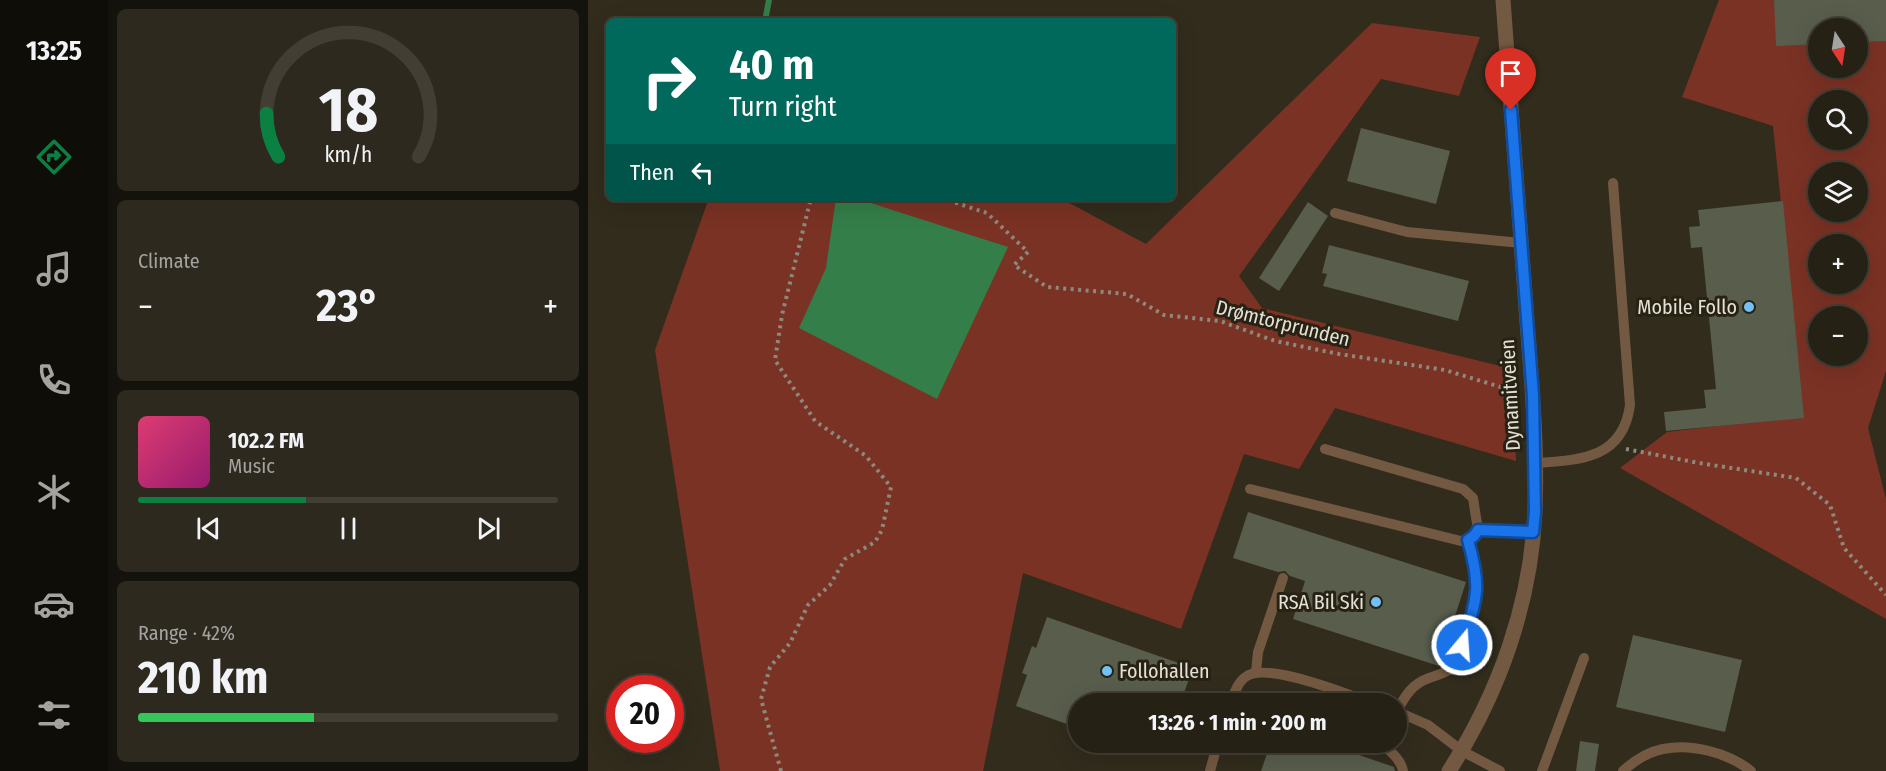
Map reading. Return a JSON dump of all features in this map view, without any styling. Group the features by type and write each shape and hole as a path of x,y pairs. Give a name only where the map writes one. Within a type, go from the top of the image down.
{"street":[{"name":"Dynamitveien","path":"1449,771 1489,698 1513,638 1526,586 1533,532 1535,463 1533,396 1503,0"}],"lane":[{"path":"1535,463 1585,458 1598,454 1611,445 1624,429 1630,405 1613,183"},
{"path":"1335,213 1407,232 1521,243"},
{"path":"1250,489 1454,540 1468,540 1478,530 1473,498 1463,489 1324,449"},
{"path":"1478,530 1533,532"},
{"path":"1407,696 1420,681 1450,671 1455,666 1476,603 1478,588 1475,564 1468,540"},
{"path":"1256,672 1258,652 1283,578"},
{"path":"1542,771 1584,658"},
{"path":"1235,693 1240,681 1248,674 1269,672 1289,676 1337,693"},
{"path":"1407,716 1428,725 1462,750 1500,771"},
{"path":"1623,771 1646,754 1664,748 1708,750 1725,756 1751,771"},
{"path":"1210,771 1215,753"},
{"path":"1392,753 1403,771"}],"path":[{"path":"781,771 760,699 770,667 790,643 808,605 830,585 845,559 875,542 882,530 891,487 866,456 815,421 776,360 782,315 810,201"},
{"name":"Drømtorprunden","path":"950,201 987,213 1028,252 1014,265 1047,287 1127,294 1164,315 1220,321 1275,341 1339,354 1445,370 1533,396"},
{"path":"1611,445 1699,464 1796,478 1830,505 1844,548 1886,595"}],"shaded area":[{"path":"1719,0 1886,0 1886,371 1868,428 1886,499 1886,619 1620,468 1667,432 1803,416 1773,126 1682,97"},
{"path":"1372,23 1480,37 1459,96 1381,79 1239,276 1262,308 1513,369 1516,461 1335,408 1299,469 1244,454 1181,629 1023,573 983,771 720,771 655,350 708,201 1066,201 1146,244"},
{"path":"836,201 864,201 1008,247 937,399 799,328 826,268"}],"building":[{"path":"1774,0 1886,0 1886,41 1868,42 1868,18 1808,18 1808,44 1776,46"},
{"path":"1361,128 1450,151 1436,204 1347,181"},
{"path":"1783,201 1804,418 1666,431 1664,412 1706,408 1704,390 1716,389 1702,247 1691,248 1689,227 1700,226 1698,210"},
{"path":"1308,202 1328,216 1279,291 1259,278"},
{"path":"1329,245 1469,281 1458,321 1323,286 1327,274 1322,273"},
{"path":"1248,512 1466,582 1439,666 1293,619 1305,581 1290,576 1285,571 1278,572 1233,558"},
{"name":"Follohallen","path":"1047,617 1193,668 1184,693 1068,693 1068,724 1016,706 1027,675 1022,673 1032,646 1036,648"},
{"path":"1633,635 1742,660 1725,732 1616,707"},
{"path":"1580,741 1599,744 1595,771 1576,771"},
{"path":"1267,753 1353,753 1394,767 1395,771 1261,771"}],"waterway":[{"path":"766,18 769,0"}],"place":[{"name":"Mobile Follo","path":"1749,307"},
{"name":"RSA Bil Ski","path":"1376,602"},
{"name":"Follohallen","path":"1107,671"}],"route":[{"path":"1462,645 1476,603 1478,588 1475,564 1468,540 1478,530 1533,532 1535,512 1533,396 1511,110"}]}
